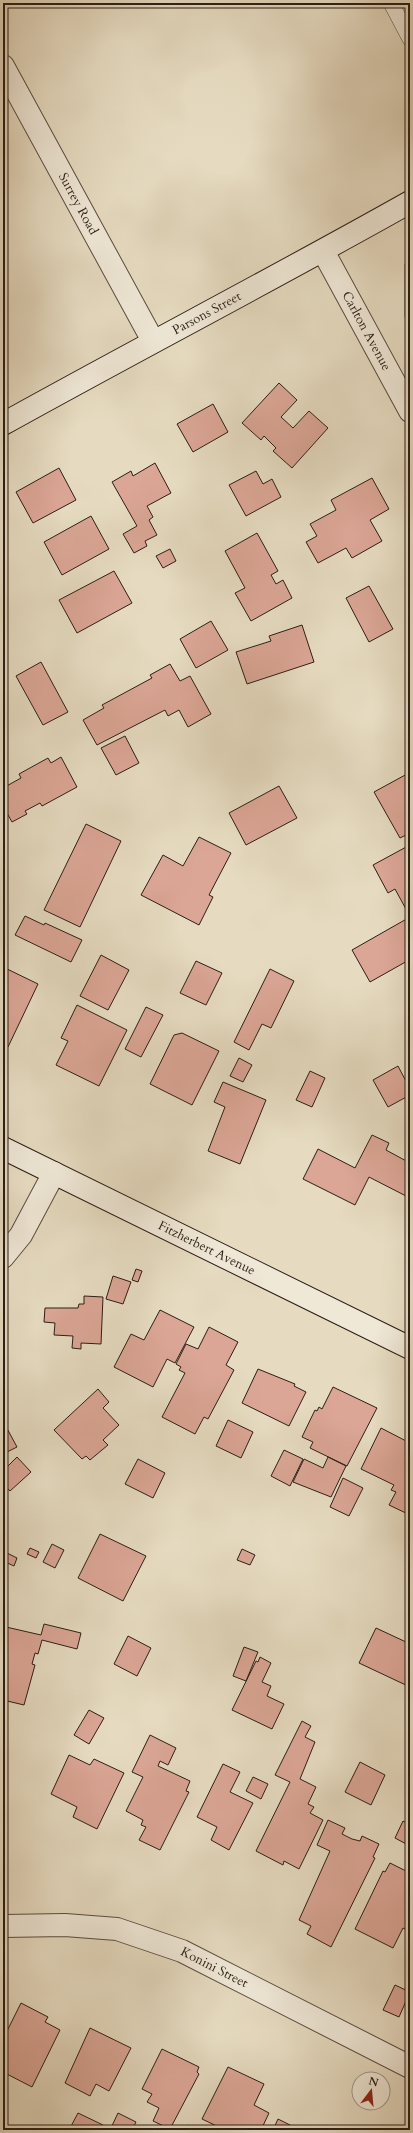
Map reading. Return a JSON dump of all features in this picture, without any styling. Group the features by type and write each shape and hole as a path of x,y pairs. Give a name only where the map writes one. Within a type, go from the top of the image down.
{"street":[{"name":"Surrey Road","path":"3,66 153,341"},
{"name":"Parsons Street","path":"3,424 153,341 323,251 410,202"},
{"name":"Carlton Avenue","path":"323,251 410,411"},
{"name":"Fitzherbert Avenue","path":"3,1148 410,1348"},
{"path":"3,1257 21,1235 54,1173"},
{"name":"Konini Street","path":"3,1926 65,1925 117,1929 182,1951 410,2067"}],"lane":[{"path":"391,3 410,39"}],"green space":[{"path":"410,259 410,325 405,317 405,264"}],"building":[{"path":"279,383 297,400 281,417 293,428 309,411 328,428 292,468 273,451 276,448 264,436 261,440 242,423"},
{"path":"213,404 228,432 193,452 177,424"},
{"path":"155,463 171,493 147,506 153,517 149,520 157,535 145,541 147,546 134,553 123,534 137,526 112,482 131,471 133,476"},
{"path":"59,468 76,500 33,523 16,492"},
{"path":"256,471 263,484 272,479 281,497 246,516 229,485"},
{"path":"372,478 389,509 370,520 382,541 352,558 346,548 318,563 306,542 317,536 310,524 336,510 331,500"},
{"path":"91,516 109,549 62,575 44,542"},
{"path":"257,533 278,571 271,575 276,584 283,580 292,598 251,621 235,593 245,588 225,551"},
{"path":"170,549 176,561 163,568 156,556"},
{"path":"114,571 132,603 77,633 59,600"},
{"path":"369,586 393,629 369,642 346,598"},
{"path":"211,621 228,650 196,668 180,639"},
{"path":"302,625 314,662 247,684 236,652 271,641 269,636"},
{"path":"41,662 68,712 43,725 16,676"},
{"path":"170,664 180,681 190,676 211,714 188,727 179,710 168,716 165,710 97,745 83,720 104,708 102,705 152,678 150,675"},
{"path":"125,736 139,763 116,775 101,748"},
{"path":"61,757 77,787 42,806 40,803 25,811 27,814 12,822 3,806 3,788 21,778 19,774 48,758 51,763"},
{"path":"407,774 410,779 410,833 400,838 374,792"},
{"path":"279,786 297,818 246,845 229,813"},
{"path":"86,824 121,841 80,927 44,910"},
{"path":"199,837 231,853 209,895 213,897 199,925 141,895 163,855 183,866"},
{"path":"408,846 410,851 410,909 407,911 395,889 388,893 373,865"},
{"path":"25,916 44,925 45,923 82,940 71,962 15,935"},
{"path":"410,917 410,962 409,960 370,982 352,950"},
{"path":"101,955 129,970 108,1010 80,996"},
{"path":"196,961 222,973 206,1005 180,993"},
{"path":"3,967 38,984 8,1047 3,1044"},
{"path":"270,969 294,981 271,1028 262,1024 249,1050 234,1042"},
{"path":"77,1005 127,1030 99,1086 56,1065 68,1041 61,1038"},
{"path":"146,1007 163,1015 141,1057 125,1049"},
{"path":"182,1033 219,1051 192,1105 150,1084 174,1035"},
{"path":"239,1058 252,1065 243,1082 230,1076"},
{"path":"398,1066 410,1089 410,1095 388,1107 373,1080"},
{"path":"310,1071 325,1078 312,1107 296,1100"},
{"path":"223,1082 266,1100 240,1164 208,1151 225,1107 214,1102"},
{"path":"372,1135 389,1143 386,1150 410,1163 410,1188 406,1196 369,1177 355,1205 303,1179 318,1149 355,1168"},
{"path":"136,1269 142,1271 138,1282 132,1280"},
{"path":"113,1276 131,1282 123,1304 106,1299"},
{"path":"84,1296 103,1297 101,1344 81,1343 81,1349 72,1348 73,1336 54,1335 55,1323 44,1322 45,1308 78,1308 79,1304 84,1304"},
{"path":"160,1310 194,1327 175,1363 167,1359 153,1387 114,1367 131,1334 144,1340"},
{"path":"209,1327 238,1342 226,1365 234,1370 208,1419 204,1417 195,1434 162,1417 185,1373 179,1370 181,1367 176,1364 186,1344 198,1349"},
{"path":"258,1369 295,1384 294,1386 306,1392 289,1426 242,1403"},
{"path":"333,1387 377,1408 347,1466 310,1448 313,1442 302,1437 315,1410 317,1411 319,1407 322,1409"},
{"path":"98,1389 109,1402 103,1408 119,1425 103,1440 108,1445 90,1460 86,1456 82,1459 54,1430"},
{"path":"228,1420 253,1432 241,1458 216,1446"},
{"path":"3,1421 17,1447 3,1454"},
{"path":"381,1428 410,1443 410,1515 389,1505 396,1492 391,1490 394,1485 361,1469"},
{"path":"284,1450 303,1459 290,1486 271,1476"},
{"path":"17,1457 31,1472 10,1491 3,1484 3,1471"},
{"path":"328,1457 346,1466 331,1497 293,1482 304,1459 323,1468"},
{"path":"138,1459 165,1473 153,1498 125,1484"},
{"path":"343,1478 363,1488 349,1516 330,1507"},
{"path":"100,1534 146,1556 123,1601 78,1578"},
{"path":"52,1544 64,1550 55,1568 43,1562"},
{"path":"30,1548 39,1552 36,1558 27,1554"},
{"path":"242,1549 255,1555 250,1565 237,1560"},
{"path":"3,1551 17,1558 14,1566 3,1561"},
{"path":"44,1624 81,1633 77,1649 42,1640 38,1654 35,1653 32,1664 35,1665 24,1705 3,1700 3,1640 6,1627 41,1635"},
{"path":"376,1628 406,1642 410,1635 410,1687 359,1663"},
{"path":"128,1636 151,1648 137,1676 114,1664"},
{"path":"244,1647 258,1652 246,1681 233,1676"},
{"path":"260,1657 271,1663 262,1682 271,1686 267,1696 284,1704 272,1729 232,1710 256,1661 258,1662"},
{"path":"89,1710 104,1718 89,1744 74,1735"},
{"path":"302,1721 311,1726 305,1737 315,1742 300,1779 316,1787 308,1804 314,1807 310,1813 323,1820 299,1869 284,1861 283,1865 256,1851 290,1782 275,1775"},
{"path":"150,1735 176,1748 168,1765 160,1761 158,1766 190,1781 186,1791 189,1792 160,1850 139,1840 146,1827 141,1825 143,1820 126,1811 143,1777 132,1772"},
{"path":"69,1755 90,1765 94,1759 124,1773 97,1829 73,1817 77,1807 51,1794"},
{"path":"360,1762 385,1775 371,1805 345,1792"},
{"path":"223,1764 240,1772 230,1792 253,1803 229,1850 211,1840 217,1827 197,1817"},
{"path":"253,1777 268,1784 261,1799 246,1791"},
{"path":"328,1820 345,1828 342,1834 352,1839 360,1841 362,1836 379,1844 373,1857 375,1858 331,1947 307,1934 311,1926 299,1920 330,1851 317,1845"},
{"path":"403,1821 410,1825 410,1846 395,1838"},
{"path":"390,1863 410,1873 410,1928 409,1931 403,1928 393,1948 355,1929 383,1871 385,1872"},
{"path":"395,1985 410,1992 399,2017 383,2010"},
{"path":"21,2003 48,2017 45,2022 60,2030 32,2087 3,2072 3,2039"},
{"path":"90,2028 131,2048 109,2091 96,2084 90,2096 65,2083"},
{"path":"162,2049 199,2067 197,2072 199,2074 170,2129 153,2121 159,2108 147,2102 152,2094 142,2089"},
{"path":"228,2067 264,2084 254,2105 269,2113 261,2130 225,2130 202,2119"},
{"path":"78,2113 103,2125 101,2130 69,2130"},
{"path":"118,2113 136,2122 132,2130 110,2130"},
{"path":"278,2119 300,2130 273,2130"},
{"path":"188,2125 197,2130 185,2130"}]}
